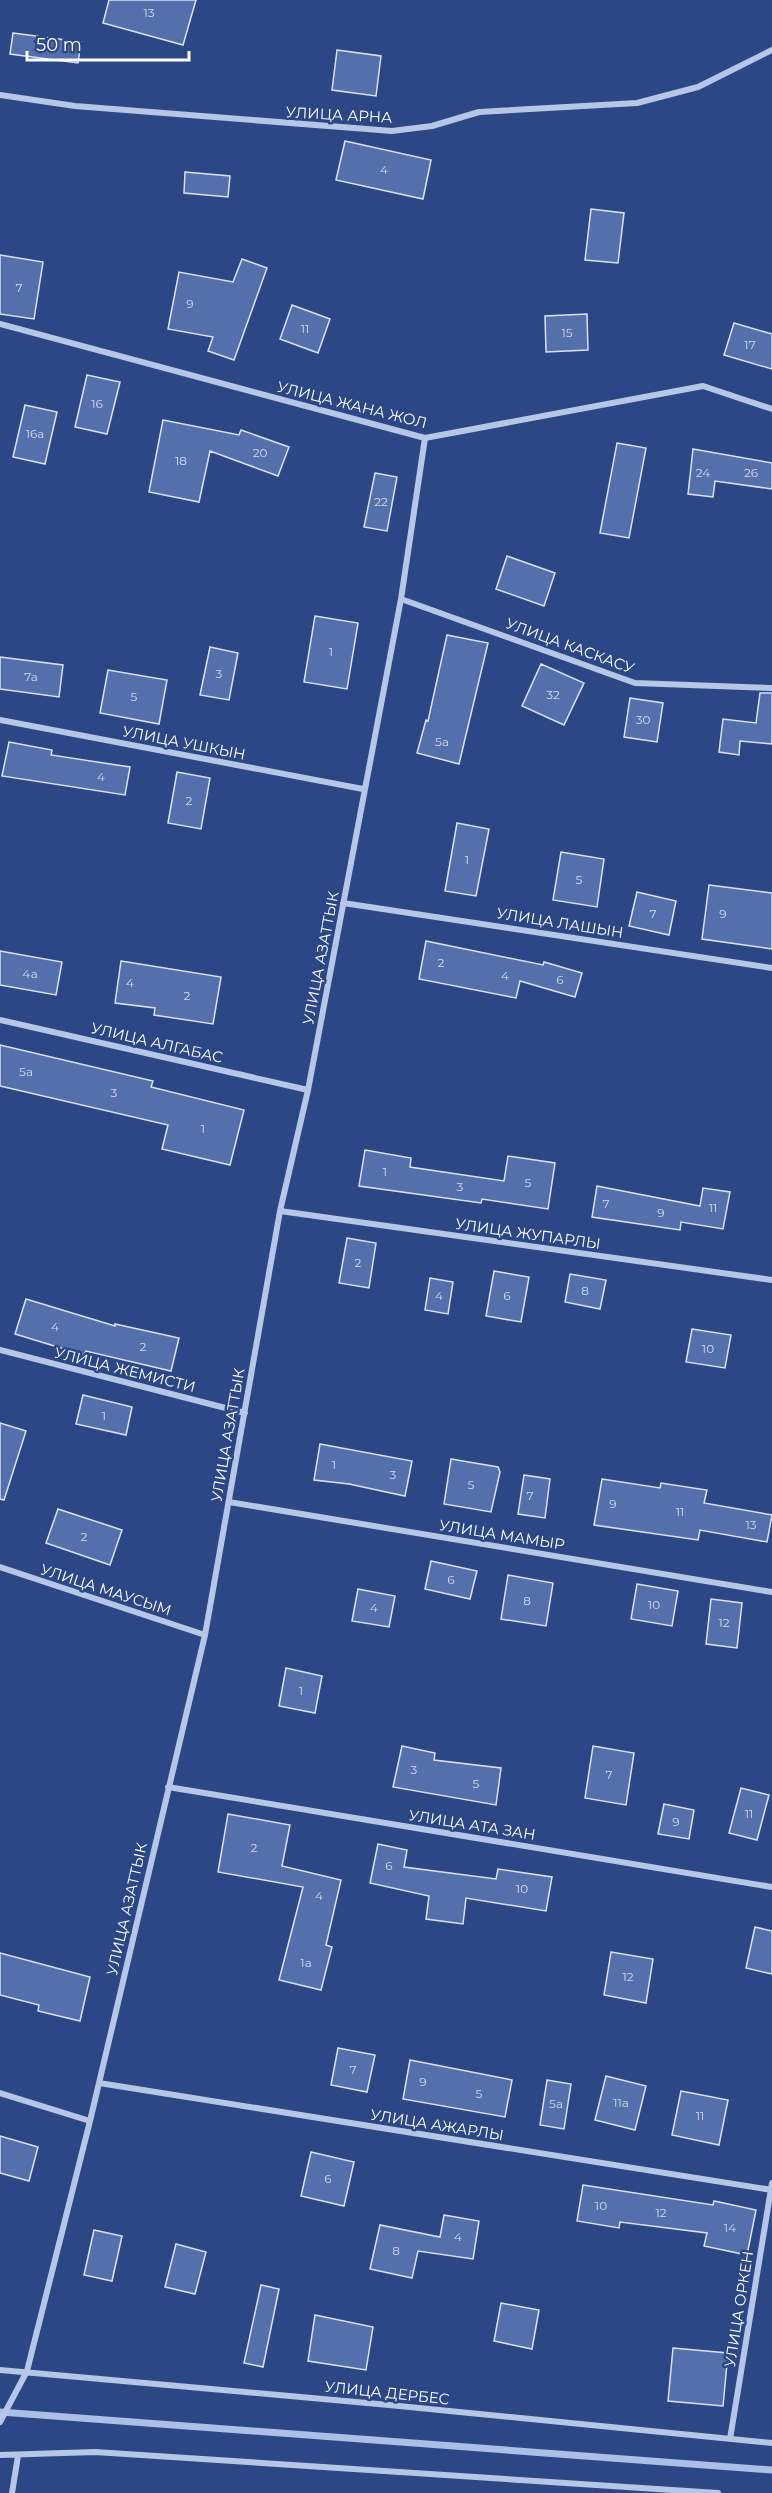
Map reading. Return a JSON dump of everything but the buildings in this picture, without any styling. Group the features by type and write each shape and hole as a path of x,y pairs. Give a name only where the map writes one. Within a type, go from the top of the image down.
{"street":[{"name":"УЛИЦА АРНА","path":"0,95 86,107 392,131 432,126 479,112 637,103 698,87 772,50"},
{"name":"УЛИЦА ЖАНА ЖОЛ","path":"0,324 425,438 703,386 772,409"},
{"name":"УЛИЦА АЗАТТЫК","path":"0,2422 27,2371 90,2121 205,1635 280,1211 308,1090 344,903 363,789 401,599 425,438"},
{"name":"УЛИЦА КАСКАСУ","path":"401,599 635,683 772,688"},
{"name":"УЛИЦА УШКЫН","path":"0,720 363,789"},
{"name":"УЛИЦА ЛАШЫН","path":"344,903 772,968"},
{"name":"УЛИЦА АЛГАБАС","path":"0,1020 308,1090"},
{"name":"УЛИЦА ЖУПАРЛЫ","path":"280,1211 772,1280"},
{"name":"УЛИЦА ЖЕМИСТИ","path":"0,1350 245,1413"},
{"name":"УЛИЦА МАМЫР","path":"229,1502 772,1592"},
{"name":"УЛИЦА МАУСЫМ","path":"0,1568 205,1635"},
{"name":"УЛИЦА АТА ЗАН","path":"168,1787 772,1887"},
{"name":"УЛИЦА АЖАРЛЫ","path":"99,2083 772,2188"},
{"path":"0,2093 90,2121"},
{"name":"УЛИЦА ОРКЕН","path":"730,2439 772,2188"},
{"name":"УЛИЦА ДЕРБЕС","path":"0,2370 772,2443"},
{"path":"0,2455 95,2452 718,2493"},
{"path":"12,2493 18,2456"}],"waterway":[{"path":"0,2412 772,2470"}]}
